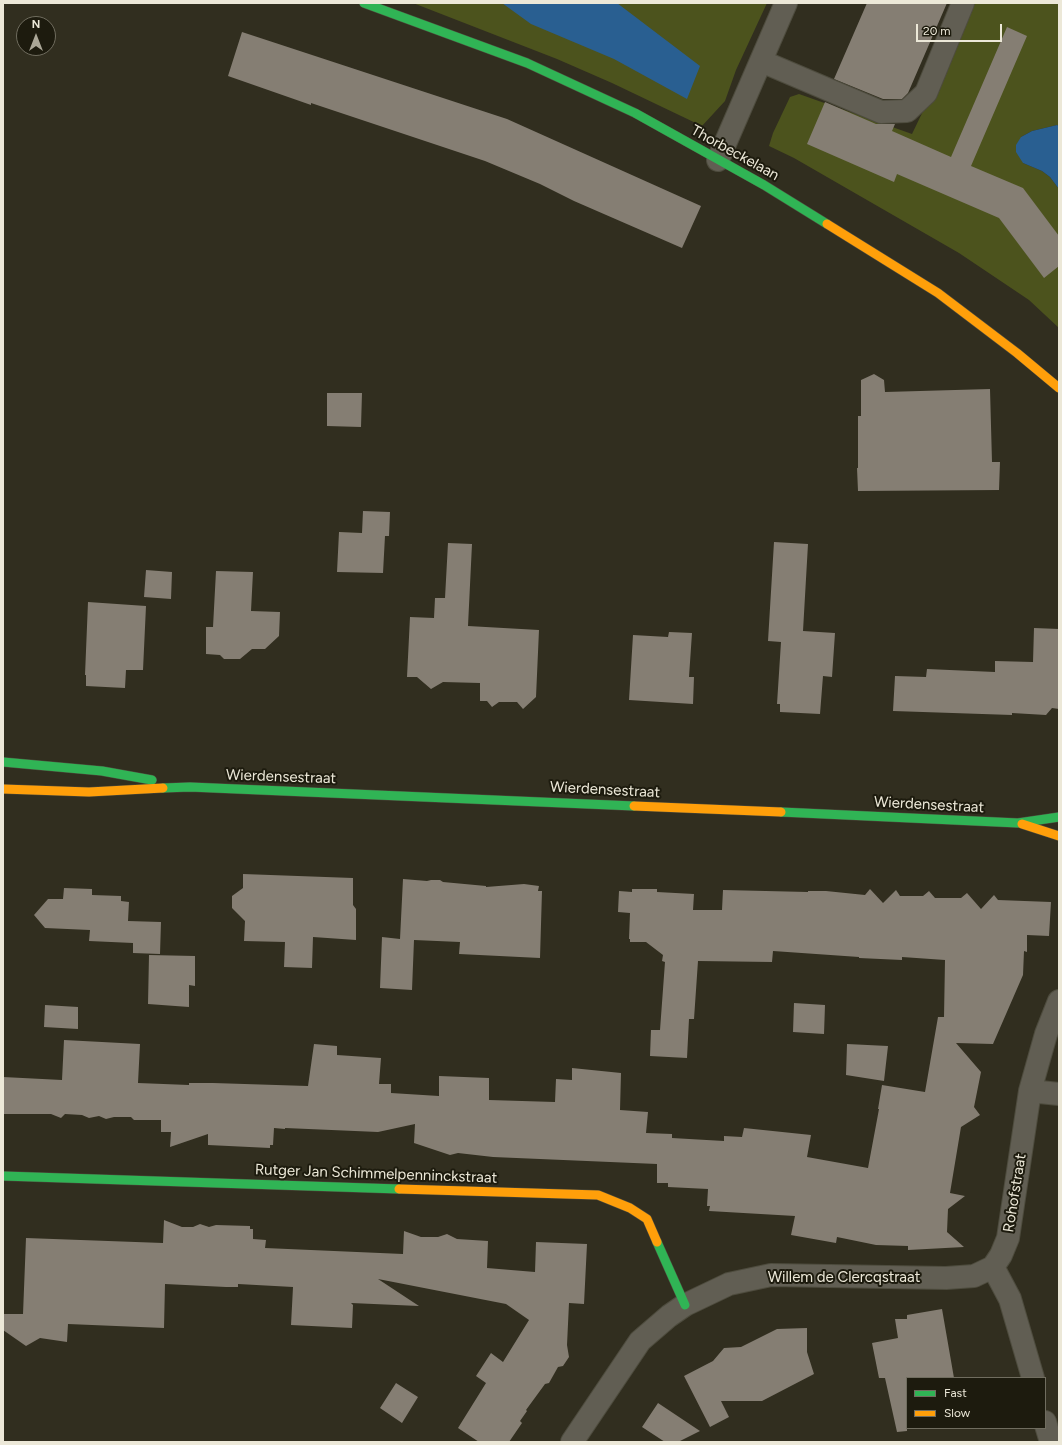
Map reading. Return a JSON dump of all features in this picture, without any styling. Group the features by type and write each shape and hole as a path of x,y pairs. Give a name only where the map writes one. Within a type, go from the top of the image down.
{"street":[{"name":"Thorbeckelaan","path":"364,3 527,63 635,113 764,185 938,293 1017,353 1059,388"},
{"path":"718,160 786,3"},
{"path":"761,61 881,112 907,111 926,93 963,3"},
{"name":"Wierdensestraat","path":"3,762 102,771 190,787"},
{"name":"Wierdensestraat","path":"3,789 89,792 190,787 1018,824 1059,817"},
{"name":"Wierdensestraat","path":"1018,824 1059,836"},
{"name":"Rohofstraat","path":"993,1267 1001,1255 1008,1238 1030,1091 1046,1034 1059,1001"},
{"path":"1030,1091 1059,1094"},
{"name":"Rutger Jan Schimmelpenninckstraat","path":"3,1176 598,1195 630,1208 647,1219 685,1305"},
{"path":"993,1267 1010,1299 1016,1315 1033,1377"},
{"name":"Willem de Clercqstraat","path":"572,1442 640,1341 669,1316 685,1305 729,1284 772,1275 946,1278 974,1276 993,1267"},
{"path":"1046,1425 1051,1442"}],"green space":[{"path":"413,3 767,3 736,70 725,101 702,126 612,83 557,59"},
{"path":"975,3 1059,3 1059,126 1057,125 1032,131 1021,137 1023,163 1042,171 1050,177 1059,189 1059,328 1029,300 959,253 794,158 769,146 773,133 790,97 799,94 912,134"}],"water":[{"path":"502,3 617,3 700,66 687,99 614,59 531,24"},
{"path":"1057,125 1059,126 1059,189 1050,177 1042,171 1023,163 1016,152 1016,145 1021,137 1032,131"}],"building":[{"path":"867,3 947,3 908,93 902,99 883,99 834,79"},
{"path":"1007,27 1027,36 971,166 1023,188 1059,236 1059,266 1044,278 999,218 897,174 894,182 807,144 825,102 876,124 895,124 892,131 951,157"},
{"path":"242,32 507,119 701,206 682,248 485,161 311,103 311,105 228,76"},
{"path":"874,374 884,380 885,392 990,389 992,462 1000,462 999,490 858,491 858,416 861,416 861,380"},
{"path":"327,393 362,393 361,427 327,426"},
{"path":"363,511 390,512 389,536 385,536 383,573 337,572 339,532 362,533"},
{"path":"774,542 808,544 803,631 835,633 832,677 823,676 820,714 780,712 780,704 777,704 781,642 768,641"},
{"path":"448,543 472,544 468,626 539,630 536,697 523,709 517,702 499,702 492,707 487,701 480,701 480,683 443,682 431,689 417,677 407,677 410,617 434,618 435,598 445,598"},
{"path":"146,570 172,572 171,599 144,597"},
{"path":"216,571 253,572 251,611 280,612 279,636 265,649 252,649 240,659 224,659 220,655 206,654 206,627 213,627"},
{"path":"88,602 146,606 143,670 126,670 125,688 86,686 85,675"},
{"path":"1034,628 1059,629 1059,709 1052,708 1046,715 893,711 895,676 926,677 927,669 995,672 995,661 1033,662"},
{"path":"669,632 692,633 689,677 694,677 693,704 629,700 633,635 668,637"},
{"path":"243,874 353,878 353,905 356,909 356,940 313,937 312,968 284,967 285,942 244,941 245,921 232,908 232,896 243,888"},
{"path":"403,879 427,881 440,880 443,882 486,887 524,884 539,886 538,891 542,891 540,958 459,954 460,942 414,940 412,990 380,988 382,937 400,939"},
{"path":"64,888 92,889 92,895 121,896 121,901 129,902 128,921 161,922 160,954 133,953 133,943 89,941 90,930 45,928 34,915 48,899 63,899"},
{"path":"632,889 657,889 657,892 694,894 693,910 722,910 723,890 826,891 865,895 870,889 883,903 896,890 900,896 923,896 929,891 935,898 961,898 967,893 981,909 994,895 998,900 1051,902 1049,936 1027,935 1027,952 1024,951 1023,975 993,1044 956,1043 981,1072 974,1107 980,1115 961,1127 950,1193 965,1196 948,1209 947,1232 964,1247 908,1250 908,1246 876,1245 837,1237 836,1243 791,1235 795,1216 709,1211 710,1206 707,1206 708,1189 668,1187 668,1183 657,1183 657,1164 493,1157 458,1153 450,1155 414,1143 415,1124 378,1132 274,1128 273,1145 270,1145 270,1148 208,1145 208,1134 170,1147 171,1132 161,1132 161,1120 134,1120 131,1117 114,1117 106,1119 99,1116 89,1118 82,1115 65,1114 61,1118 51,1114 3,1114 3,1077 62,1080 64,1040 140,1044 138,1083 189,1085 189,1083 213,1083 308,1086 314,1044 337,1046 337,1055 381,1058 379,1084 391,1084 391,1093 439,1096 439,1076 489,1078 489,1100 555,1102 556,1079 572,1080 572,1068 621,1073 620,1110 648,1112 646,1133 672,1134 672,1138 724,1141 724,1136 742,1137 744,1128 811,1135 807,1157 868,1168 882,1085 925,1092 938,1017 944,1017 945,960 902,957 902,960 859,958 773,951 772,962 698,961 694,1019 689,1019 687,1058 650,1056 651,1030 660,1030 665,962 662,961 663,955 646,942 630,942 630,913 618,912 619,891 632,892"},
{"path":"149,955 195,956 195,986 189,985 189,1007 148,1004"},
{"path":"794,1003 825,1005 824,1034 793,1032"},
{"path":"45,1005 78,1007 78,1029 44,1027"},
{"path":"847,1044 888,1046 884,1081 846,1075"},
{"path":"164,1220 182,1227 193,1227 200,1224 209,1227 216,1225 250,1226 250,1229 253,1229 253,1239 266,1240 265,1248 403,1254 404,1231 421,1237 438,1237 447,1234 457,1239 488,1241 487,1268 535,1272 536,1242 587,1244 584,1304 569,1303 567,1345 569,1357 563,1366 558,1367 549,1383 545,1384 526,1410 527,1411 520,1421 522,1423 509,1442 479,1442 458,1428 486,1383 476,1376 491,1353 503,1362 529,1320 506,1304 378,1279 419,1306 351,1303 353,1305 352,1328 291,1325 293,1287 238,1284 238,1287 226,1287 165,1284 164,1328 68,1324 67,1342 40,1338 26,1346 3,1330 3,1314 23,1314 26,1238 163,1243"},
{"path":"942,1309 954,1377 906,1377 907,1431 897,1432 885,1378 879,1378 872,1343 898,1338 895,1319 907,1319 907,1315"},
{"path":"807,1328 807,1352 814,1374 762,1401 721,1401 729,1417 710,1427 684,1376 713,1361 724,1348 741,1347 777,1329"},
{"path":"396,1383 418,1397 402,1423 380,1408"},
{"path":"658,1403 700,1431 678,1442 665,1442 642,1427"}],"traffic: fast":[{"path":"364,3 527,63 635,113 764,185 827,224"},
{"path":"3,762 102,771 152,780"},
{"path":"163,788 190,787 634,806"},
{"path":"781,812 1018,823 1059,817"},
{"path":"3,1176 399,1189"},
{"path":"657,1242 685,1305"}],"traffic: slow":[{"path":"827,224 938,293 1017,353 1059,388"},
{"path":"3,789 89,792 163,788"},
{"path":"634,806 781,812"},
{"path":"1022,824 1059,836"},
{"path":"399,1189 598,1195 630,1208 647,1219 657,1242"}]}
